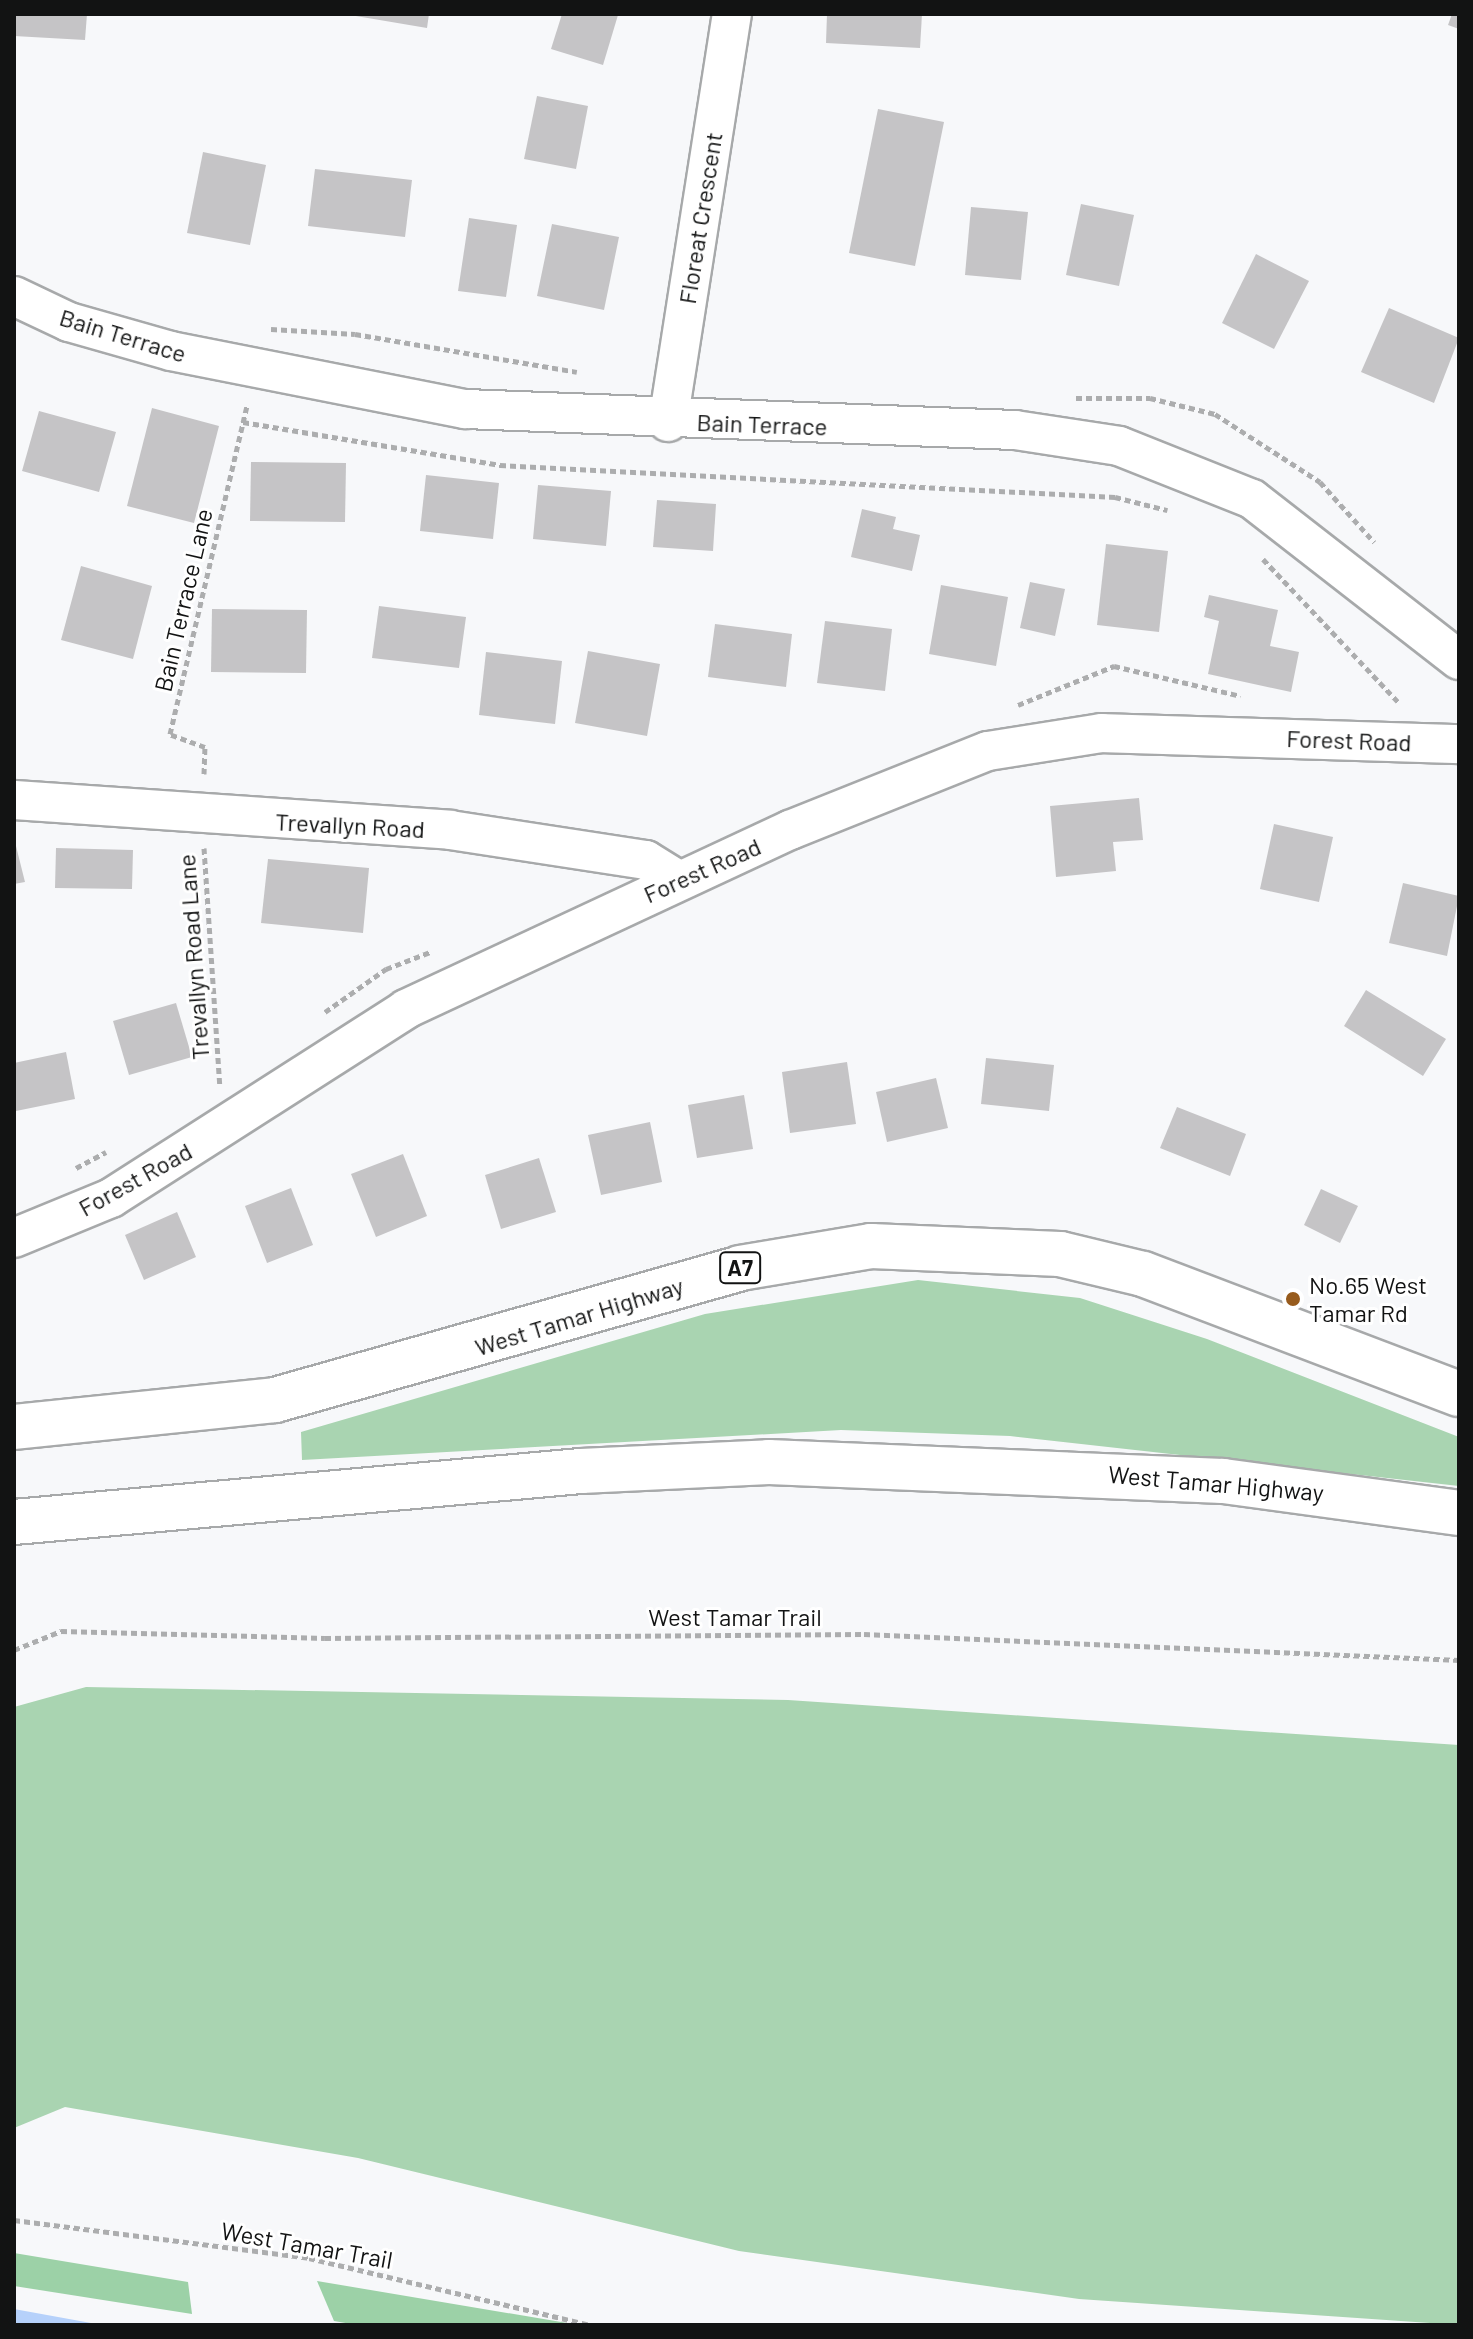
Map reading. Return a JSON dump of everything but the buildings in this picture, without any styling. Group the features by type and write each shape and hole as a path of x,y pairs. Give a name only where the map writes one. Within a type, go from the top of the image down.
{"highway":[{"name":"West Tamar Highway","path":"14,1427 275,1400 740,1268 871,1246 1060,1254 1143,1274 1459,1394"},
{"name":"West Tamar Highway","path":"14,1522 566,1473 769,1462 1223,1481 1459,1513"}],"street":[{"name":"Floreat Crescent","path":"668,422 732,14"},
{"name":"Bain Terrace","path":"14,296 69,322 256,369 465,409 668,422 1015,430 1119,446 1252,499 1459,660"},
{"name":"Forest Road","path":"14,1238 111,1198 406,1009 678,880 893,787 988,751 1049,739 1189,732 1459,744"},
{"name":"Trevallyn Road","path":"14,800 202,818 450,830 646,860 678,880"}],"path":[{"path":"259,328 355,334 590,373"},
{"name":"Bain Terrace Lane","path":"202,818 205,747 170,734 256,369"},
{"path":"243,422 500,465 1115,497 1181,513"},
{"path":"1258,555 1405,709"},
{"name":"Trevallyn Road Lane","path":"202,818 220,1093"},
{"name":"West Tamar Trail","path":"14,1650 61,1631 325,1638 864,1634 1459,1660"},
{"name":"West Tamar Trail","path":"14,2220 309,2258 591,2325"}],"green space":[{"path":"918,1280 1080,1298 1207,1339 1459,1437 1459,1486 1010,1436 841,1430 302,1460 301,1432 705,1314"},
{"path":"86,1687 788,1700 1459,1745 1459,2325 1079,2299 739,2251 358,2158 65,2107 14,2128 14,1707"},
{"path":"14,2253 188,2282 192,2314 14,2286"},
{"path":"317,2281 579,2325 357,2325 334,2321"}],"water":[{"path":"14,2309 102,2325 14,2325"}],"place":[{"name":"No.65 West Tamar Rd","path":"1293,1299"}]}
